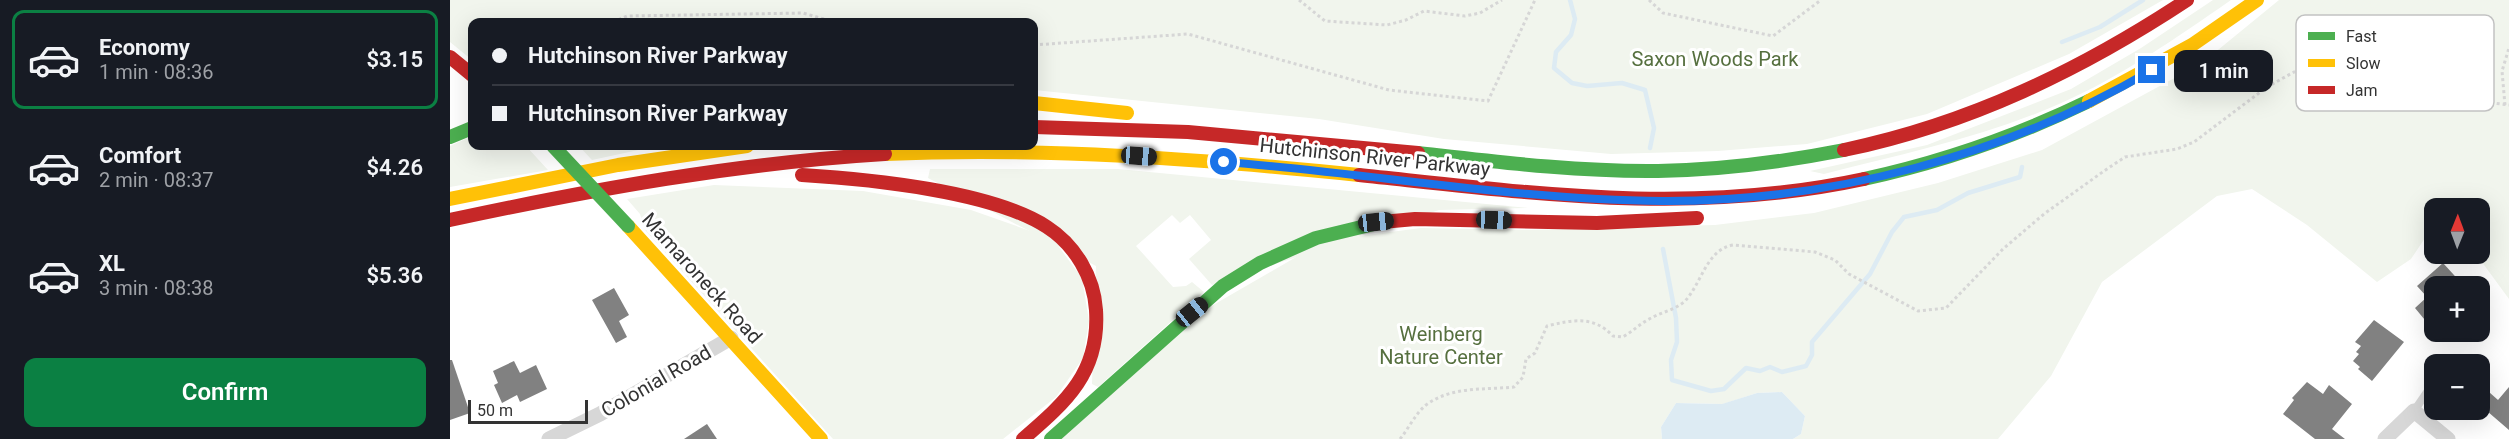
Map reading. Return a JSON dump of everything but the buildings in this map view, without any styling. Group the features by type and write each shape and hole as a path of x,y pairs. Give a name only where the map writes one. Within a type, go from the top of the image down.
{"main road":[{"name":"Hutchinson River Parkway","path":"1038,127 1165,130 1542,166 1615,170 1715,168 1802,159 1887,140 1999,104 2104,53 2187,0"},
{"name":"Hutchinson River Parkway","path":"450,220 612,187 711,171 774,163 898,154 1080,153 1256,165 1576,197 1662,201 1750,197 1864,179 1975,149 2084,106 2185,50 2257,0"},
{"path":"450,57 468,72"},
{"path":"1038,103 1140,114"},
{"path":"1164,117 1199,120 1284,140"},
{"path":"450,137 468,130"},
{"name":"Mamaroneck Road","path":"557,150 821,439"},
{"path":"450,199 618,165 720,150"},
{"path":"711,171 828,176 909,186 1020,214 1036,220 1060,237 1084,267 1094,292 1097,316 1096,342 1089,365 1077,389 1023,439"},
{"path":"1756,209 1789,204 1864,179"},
{"path":"1051,439 1223,286 1260,263 1316,238 1376,222 1415,219 1597,223 1712,217"}],"street":[{"name":"Colonial Road","path":"549,439 600,414 731,338"},
{"path":"2385,439 2414,411 2448,439"}],"lane":[{"path":"2414,411 2424,396"}],"path":[{"path":"1299,0 1325,21 1387,25 1406,20 1424,11 1465,16 1480,13 1502,0"},
{"path":"1038,45 1188,34 1389,90 1488,101 1535,0"},
{"path":"1649,0 1663,13 1773,36 1821,0"},
{"path":"622,18 627,16 802,13 820,18"},
{"path":"2507,105 2502,71 2509,48"},
{"path":"1400,439 1427,405 1447,394 1514,387 1523,377 1526,359 1535,353 1546,326 1587,321 1603,325 1613,336 1623,337 1650,318 1683,302 1695,288 1712,257 1723,247 1733,245 1815,252 1835,260 1849,274 1918,311 1946,308 2003,249 2044,214 2104,171 2125,157 2177,149 2193,142 2267,87 2296,72"}],"green space":[{"name":"Saxon Woods Park","path":"450,0 2163,0 2069,54 1927,114 1807,144 1718,151 1611,154 1444,139 1319,119 1038,90 1038,18 468,18 468,57 450,42"},
{"path":"2213,0 2231,0 2104,82 2031,116 1943,144 1824,174 1810,171 1927,145 2071,89 2141,48"},
{"name":"Weinberg Nature Center","path":"2279,0 2509,0 2509,299 2483,264 2490,264 2490,198 2424,198 2424,240 2411,259 2377,282 2307,225 2252,189 2217,196 2102,282 2051,376 1998,439 1793,439 1801,434 1805,416 1782,392 1757,393 1723,404 1676,403 1661,427 1662,439 1061,439 1208,308 1310,249 1360,236 1421,228 1530,230 1715,225 1814,213 1938,183 2042,150 2202,63"},
{"path":"468,138 468,150 530,150 548,170 450,187 450,146"},
{"path":"583,150 638,150 592,160"},
{"path":"930,169 1118,169 1528,208 1439,210 1212,285 1189,259 1211,240 1190,215 1180,223 1172,215 1136,246 1173,287 1186,286 1192,282 1204,292 1098,387 1092,384 1096,266 928,178"},
{"path":"714,185 863,191 971,210 1053,239 1082,278 1089,321 1083,358 1056,397 1003,439 833,439 645,230 640,214 627,199"}],"shaded area":[{"path":"1782,392 1805,416 1801,434 1793,439 1662,439 1661,427 1676,403 1722,404 1757,393"}],"waterway":[{"path":"1570,0 1575,19 1571,35 1556,52 1554,68 1572,83 1587,86 1622,83 1645,90 1654,128 1650,148"},
{"path":"2062,42 2100,27 2143,0"},
{"path":"1663,249 1676,318 1677,342 1671,360 1672,380 1711,391 1724,389 1746,368 1760,371 1770,367 1782,372 1806,366 1812,355 1812,342 1870,274 1892,232 1904,217 1937,210 1968,193 2020,177 2022,167"}],"traffic: fast":[{"path":"1864,179 1922,165 1979,147 2034,126 2089,101"},
{"path":"450,137 468,130"},
{"path":"557,150 628,226"},
{"path":"1418,153 1568,168 1658,171 1752,165 1844,150"},
{"path":"1051,439 1223,286 1260,263 1316,238 1382,222"}],"traffic: slow":[{"path":"2089,101 2192,45 2257,0"},
{"path":"1038,103 1127,113"},
{"path":"450,199 618,165 720,150"},
{"path":"885,154 1063,153 1182,159 1359,175"},
{"path":"628,226 821,439"}],"traffic: jam":[{"path":"1844,150 1935,125 2023,92 2106,49 2187,0"},
{"path":"450,57 468,72"},
{"path":"1038,127 1188,132 1418,153"},
{"path":"450,220 666,179 775,164 885,154"},
{"path":"802,175 929,189 995,204 1047,227 1074,252 1087,274 1094,298 1096,332 1092,351 1078,384 1054,412 1023,439"},
{"path":"1359,175 1549,194 1674,199 1737,197 1800,190 1864,179"},
{"path":"1382,222 1415,219 1597,223 1697,218"}],"route":[{"path":"1224,162 1538,194 1662,201 1720,200 1808,190 1921,166 2030,129 2084,106 2152,70"}]}
